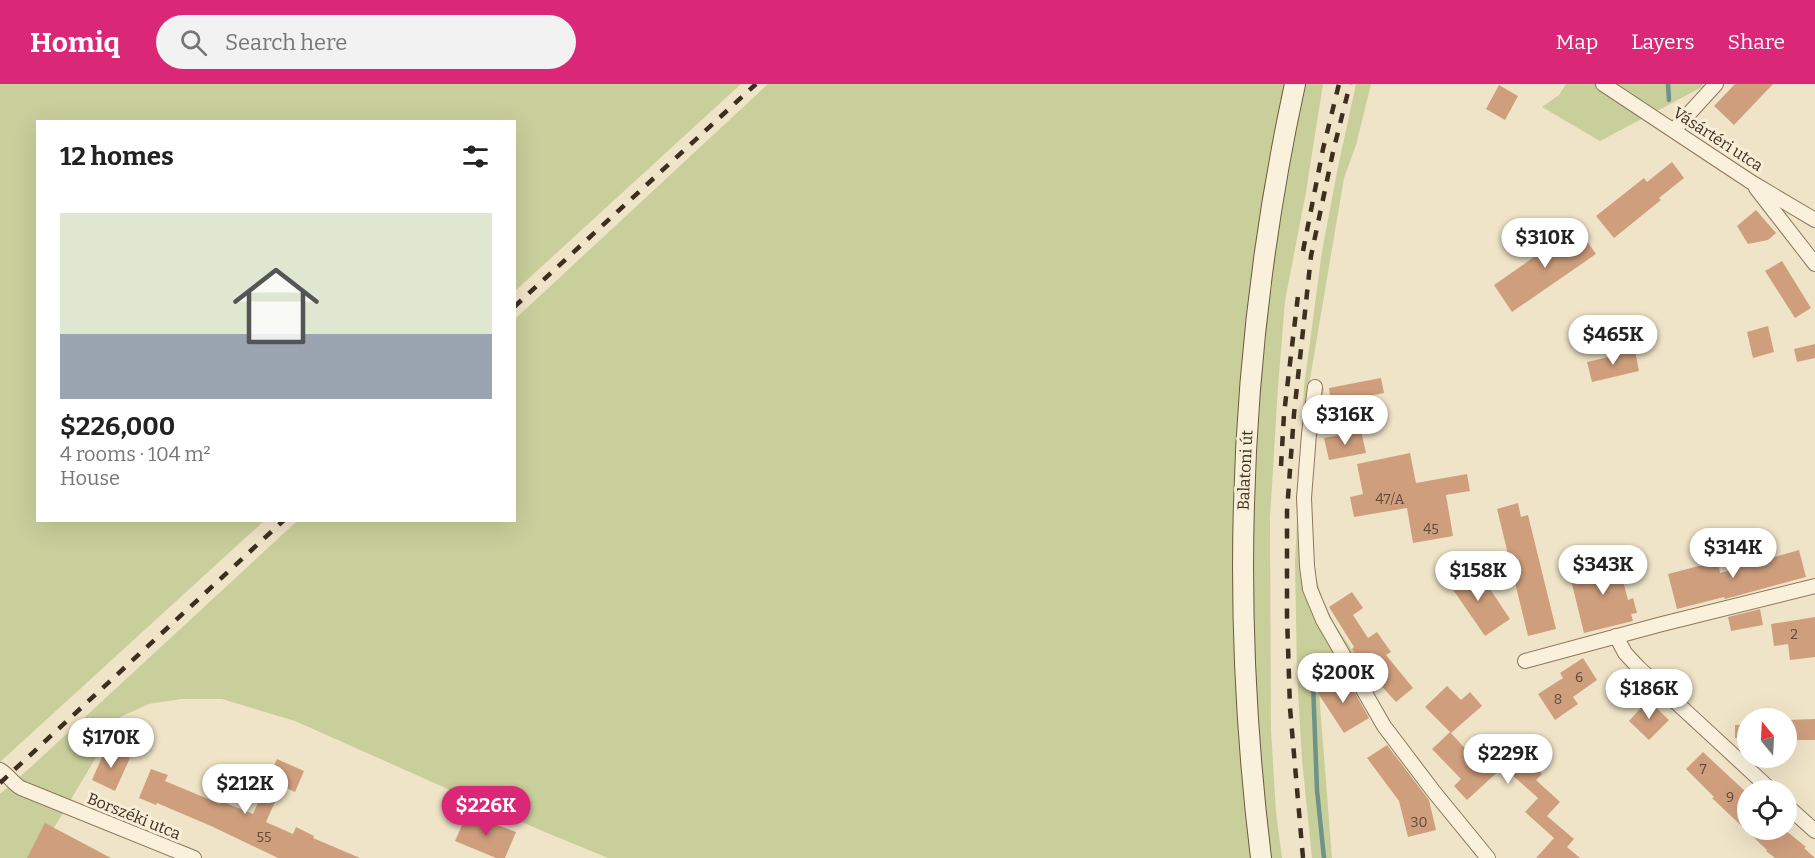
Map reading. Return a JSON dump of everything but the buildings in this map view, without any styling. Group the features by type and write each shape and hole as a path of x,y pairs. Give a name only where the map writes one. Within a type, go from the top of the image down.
{"main road":[{"name":"Balatoni út","path":"1262,858 1254,794 1246,681 1242,536 1244,472 1256,320 1274,187 1295,84"}],"street":[{"name":"Vásártéri utca","path":"1603,84 1751,182 1815,220"},
{"path":"1674,129 1716,84"},
{"path":"1751,182 1815,264"},
{"path":"1315,387 1304,498 1310,589 1323,620 1384,726 1488,858"},
{"path":"1525,662 1616,636 1815,586"},
{"path":"1616,636 1625,653 1639,668 1760,780"},
{"name":"Borszéki utca","path":"0,770 9,775 21,788 194,858"},
{"path":"1797,815 1815,831"}],"green space":[{"path":"0,84 741,84 516,290 516,120 36,120 36,522 263,522 0,762"},
{"path":"768,84 1323,84 1306,192 1285,301 1270,518 1271,730 1276,812 1282,858 608,858 295,721 222,699 181,699 149,704 120,717 36,858 0,858 0,794 296,522 516,522 516,318"},
{"path":"1356,84 1371,84 1356,145 1344,178 1309,385 1320,385 1324,389 1313,453 1310,529 1316,578 1323,600 1335,625 1375,683 1318,680 1332,858 1312,858 1302,760 1297,674 1295,562 1304,387 1322,251"},
{"path":"1566,84 1702,84 1704,86 1600,141 1542,107 1559,95"}],"waterway":[{"path":"1668,84 1669,100"},
{"path":"1312,656 1317,790 1324,858"}],"railway":[{"path":"516,305 756,84"},
{"path":"1303,251 1323,149 1339,84"},
{"path":"1303,858 1290,708 1287,511 1294,414 1311,256 1350,84"},
{"path":"1281,466 1284,414 1299,287"},
{"path":"0,783 282,522"}]}
